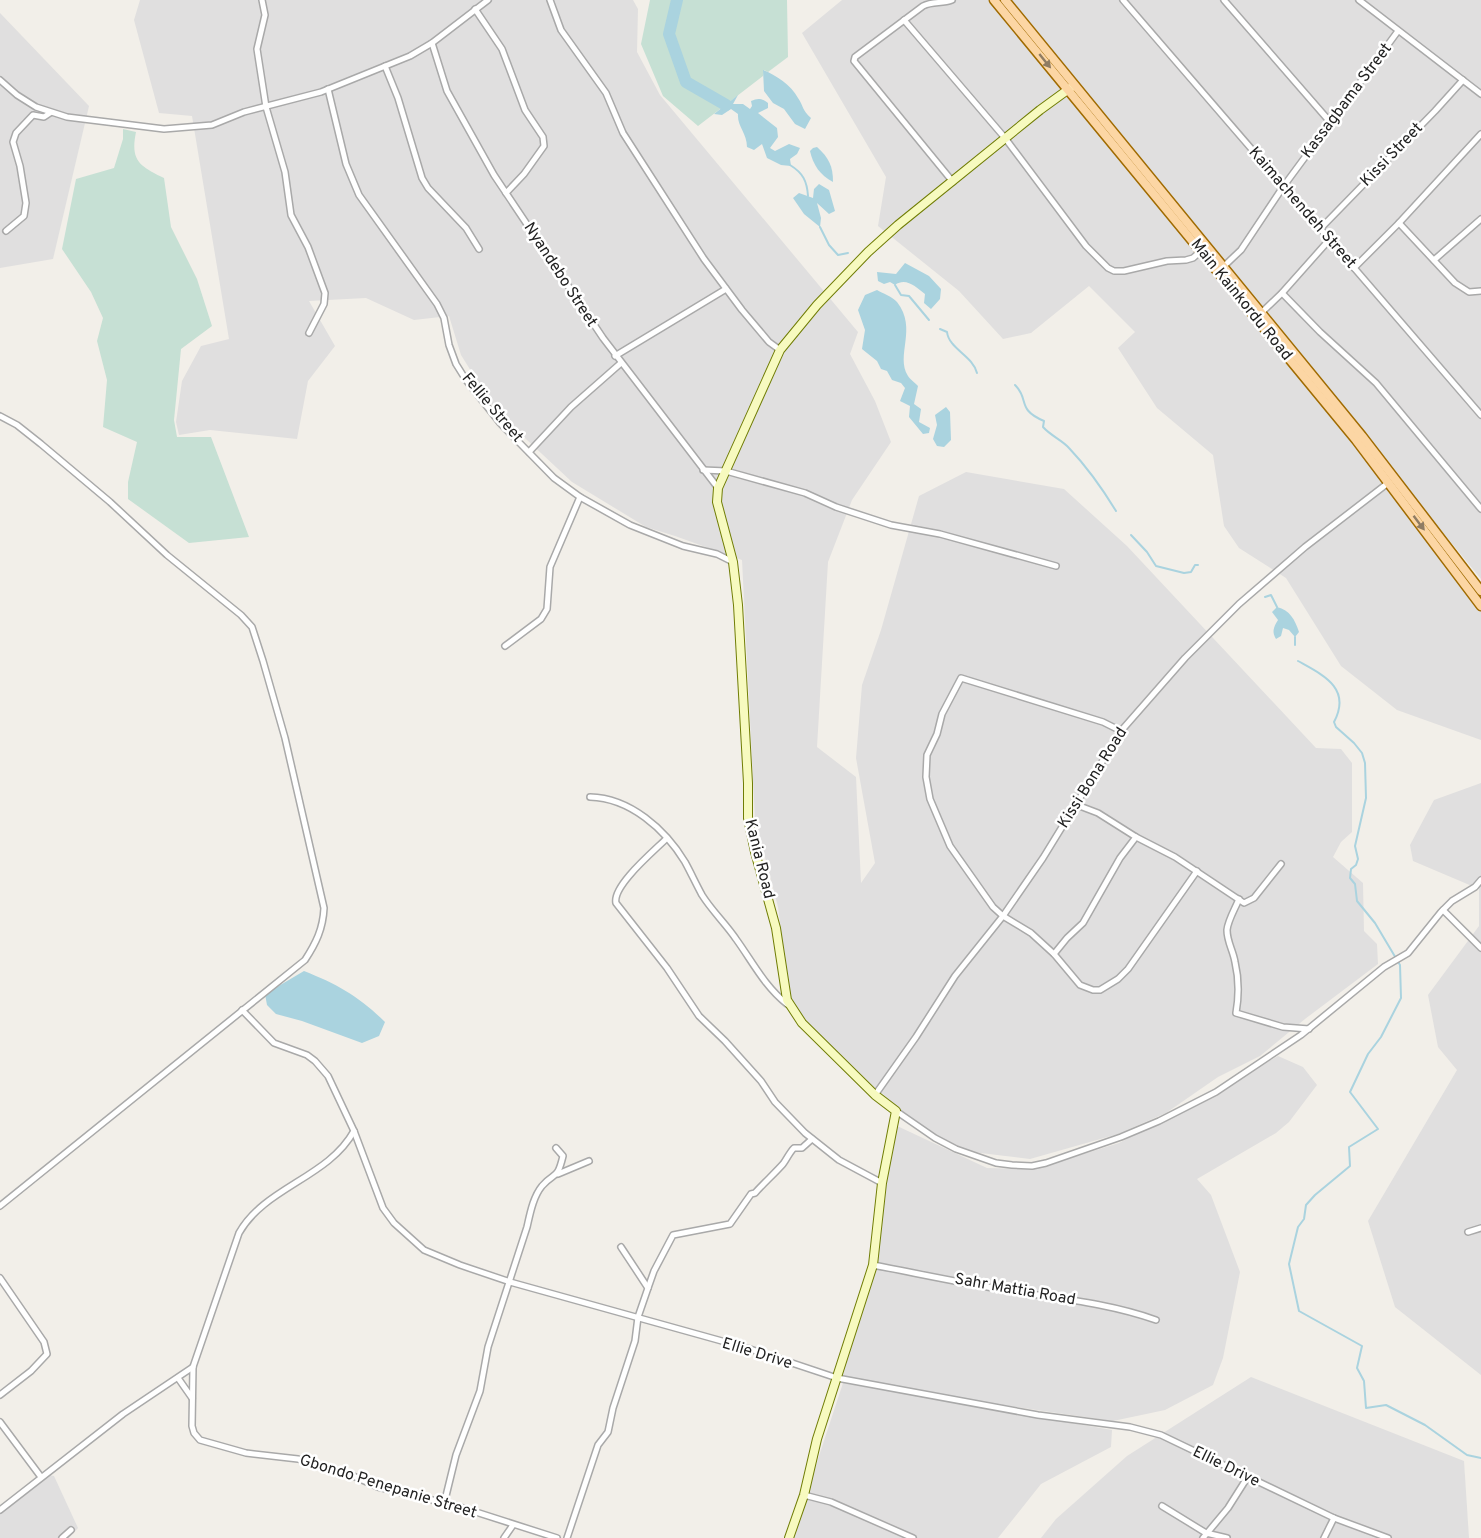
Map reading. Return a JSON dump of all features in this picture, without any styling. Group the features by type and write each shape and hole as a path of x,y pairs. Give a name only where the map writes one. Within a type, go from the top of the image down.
{"main road":[{"path":"994,0 1009,12 1359,438 1478,592 1481,606"},
{"path":"1005,0 1009,12"},
{"path":"718,488 780,350 834,286 898,225 1071,87"},
{"name":"Main Kainkordu Road","path":"1160,196 1201,251 1220,269"},
{"path":"1359,438 1388,483 1402,494"},
{"name":"Kania Road","path":"718,488 717,502 733,562 741,642 748,818 776,928 787,1000 802,1023 875,1095 896,1111"},
{"path":"789,1538 804,1495 817,1439 873,1264 882,1183 896,1111"}],"street":[{"path":"262,0 266,15 257,48 266,107 285,172 291,215 308,247 325,293 324,304 309,333"},
{"path":"0,80 17,95 50,112 100,122 164,129 212,125 328,90 410,56 432,43 488,0"},
{"path":"550,0 561,30 606,93 623,133 704,259 769,342 780,350"},
{"path":"952,0 930,2 855,57 854,61 953,182"},
{"name":"Kaimachendeh Street","path":"1123,0 1481,415"},
{"path":"1224,0 1332,123"},
{"name":"Kassagbama Street","path":"1220,269 1241,250 1282,187 1398,32 1359,0"},
{"path":"475,9 502,49 525,110 543,137 544,146 524,174 506,193"},
{"path":"904,20 1005,138 1086,246 1108,268 1114,271 1124,271 1167,261 1186,260 1193,258 1201,251"},
{"path":"1398,32 1481,94"},
{"name":"Nyandebo Street","path":"432,43 447,91 494,175 615,356 718,488"},
{"path":"385,66 398,98 422,178 428,188 462,223 479,249"},
{"name":"Kissi Street","path":"1320,229 1463,80"},
{"name":"Fellie Street","path":"328,90 345,164 359,195 437,304 444,318 449,345 456,364 500,423 554,478 580,497 630,525 682,546 717,554 733,562"},
{"path":"6,231 24,216 26,203 20,166 13,142 16,133 33,116 44,117 50,112"},
{"path":"1354,268 1481,134"},
{"path":"1434,260 1481,219"},
{"path":"1399,223 1464,290 1475,293 1481,291"},
{"path":"1258,315 1282,293 1330,239"},
{"path":"615,356 726,289"},
{"path":"1282,293 1320,332 1376,383 1481,509"},
{"path":"529,452 571,407 621,363"},
{"path":"0,416 17,425 110,501 167,555 241,615 252,627 285,738 324,908 323,925 305,960 0,1206"},
{"path":"703,470 726,471 805,493 836,507 891,525 940,534 1056,566"},
{"name":"Kissi Bona Road","path":"875,1095 956,976 1003,916 1077,805 1121,730 1185,658 1239,604 1305,547 1388,483"},
{"path":"505,646 541,619 547,609 550,567 580,497"},
{"path":"1121,730 1103,722 960,678 942,714 937,734 927,755 927,787 950,846 983,894 1003,916 1031,933 1054,954 1080,985 1093,990 1100,990 1123,974 1159,927 1197,871"},
{"path":"590,796 601,797 628,807 653,824 684,861 708,903 758,971 777,996 791,1007"},
{"path":"1077,805 1098,813 1197,871 1244,903 1254,898 1281,864"},
{"path":"1054,954 1066,938 1083,923 1120,858 1136,837"},
{"path":"666,839 620,887 615,898 616,902 660,959 699,1016 725,1041 769,1091 775,1102 812,1140 839,1160 882,1183"},
{"path":"896,1111 935,1138 976,1157 1012,1165 1032,1166 1046,1163 1140,1129 1216,1092 1309,1029 1366,981 1408,953 1452,901 1475,887 1481,880"},
{"path":"1239,899 1227,927 1227,941 1235,960 1238,979 1239,997 1236,1013 1283,1027 1309,1029"},
{"path":"1443,910 1481,948"},
{"name":"Ellie Drive","path":"242,1010 274,1043 302,1052 323,1069 333,1083 354,1131 383,1208 406,1235 424,1250 440,1258 510,1282 747,1348 837,1378 1038,1415 1130,1427 1161,1435 1334,1518 1388,1538"},
{"path":"192,1398 193,1367 229,1257 244,1225 263,1205 327,1161 343,1147 354,1131"},
{"path":"567,1538 598,1445 608,1432 613,1408 635,1341 638,1317 648,1288 654,1271 673,1235 730,1224 751,1194 755,1193 761,1184 786,1161 787,1154 794,1148 802,1148 812,1140"},
{"path":"556,1148 563,1156 558,1174"},
{"path":"444,1504 456,1455 480,1391 488,1347 510,1282 531,1208 541,1187 558,1174 589,1161"},
{"path":"1468,1232 1481,1228"},
{"path":"621,1247 648,1288"},
{"name":"Sahr Mattia Road","path":"873,1264 998,1289 1129,1310 1156,1320"},
{"path":"0,1278 44,1342 47,1354 31,1371 0,1395"},
{"path":"0,1510 123,1414 193,1367"},
{"path":"177,1378 192,1398"},
{"name":"Gbondo Penepanie Street","path":"192,1398 191,1415 194,1433 201,1440 246,1453 298,1459 351,1475 378,1487 557,1538"},
{"path":"0,1422 41,1477"},
{"path":"1205,1535 1228,1508 1247,1478"},
{"path":"804,1495 831,1502 913,1538"},
{"path":"1162,1506 1205,1535 1227,1538"},
{"path":"1324,1538 1334,1518"},
{"path":"504,1538 513,1525"},
{"path":"62,1538 71,1530"}],"shaded area":[{"path":"140,0 633,0 638,9 637,52 660,95 858,332 850,354 875,401 891,442 852,500 828,562 817,747 856,777 861,883 875,863 856,758 862,685 881,630 919,496 966,472 1064,489 1127,546 1316,748 1341,749 1352,763 1352,832 1341,842 1333,857 1363,883 1364,931 1377,944 1378,964 1260,1056 1218,1077 1166,1113 1118,1134 1030,1159 964,1151 891,1108 798,1015 789,994 778,907 755,819 742,560 646,527 572,482 496,411 461,355 449,316 414,320 366,298 309,301 335,346 308,381 297,439 210,430 179,435 176,422 182,381 201,346 229,339 192,116 159,113 134,20"},
{"path":"842,0 991,0 1337,419 1481,602 1481,740 1397,710 1341,666 1286,578 1239,548 1224,526 1213,455 1157,408 1118,348 1135,332 1089,286 1031,333 1003,339 959,291 878,226 886,177 802,33"},
{"path":"1007,0 1481,0 1481,579"},
{"path":"0,13 89,106 53,259 0,268"},
{"path":"1481,783 1481,1375 1395,1307 1368,1221 1457,1070 1438,1047 1428,995 1479,926 1479,889 1413,861 1410,845 1434,800"},
{"path":"1278,1056 1303,1067 1317,1085 1289,1122 1276,1133 1197,1179 1211,1195 1240,1272 1223,1358 1213,1385 1165,1410 1113,1421 988,1403 842,1376 872,1272 895,1125 987,1168 1035,1169 1119,1143 1207,1097"},
{"path":"1251,1377 1464,1461 1469,1538 1041,1538 1056,1519 1127,1456"},
{"path":"843,1383 1112,1430 1111,1447 1041,1484 998,1538 792,1538"},
{"path":"49,1475 54,1476 78,1528 69,1538 0,1538 0,1513"}],"green space":[{"path":"650,0 787,0 788,57 768,72 764,70 763,76 698,126 663,96 641,44"},
{"path":"123,129 136,132 134,150 143,166 164,178 171,227 197,279 212,326 181,349 174,420 177,437 211,437 249,537 189,543 128,499 128,482 137,442 103,427 107,380 97,341 103,318 91,292 62,249 76,179 114,168 123,139"}],"water":[{"path":"763,70 783,81 795,93 811,118 805,129 795,124 784,109 773,103 764,91"},
{"path":"738,95 733,104 743,104 750,109 753,100 761,99 768,103 768,108 758,113 777,128 778,137 770,148 775,151 789,144 800,148 797,154 790,159 791,166 781,165 767,158 762,144 754,150 747,147 738,114 731,109 722,115 714,114"},
{"path":"817,147 830,163 833,182 821,173 813,161 810,151"},
{"path":"819,184 829,190 835,211 829,214 817,203 821,218 820,227 804,214 793,198 799,193 813,198 814,189"},
{"path":"905,263 929,276 941,289 940,299 931,309 924,303 925,294 911,284 903,282 895,285 890,282 884,284 878,281 877,272 896,274"},
{"path":"877,290 895,300 903,312 906,322 905,368 908,376 918,386 914,404 921,409 919,422 930,428 929,433 923,434 909,417 910,406 900,401 905,388 901,383 892,380 887,371 881,369 877,361 862,349 865,330 858,310 865,295"},
{"path":"946,407 950,412 951,440 944,447 937,446 933,439 937,425 935,415"},
{"path":"1277,607 1289,613 1294,620 1299,632 1295,637 1289,630 1283,628 1281,636 1276,639 1274,630 1278,620 1272,612"},
{"path":"304,971 348,992 376,1013 385,1022 379,1036 362,1043 276,1014 267,1005 265,994"}],"waterway":[{"path":"677,0 669,34 686,82 726,105"},
{"path":"790,165 804,178 808,196"},
{"path":"820,227 829,245 838,255 848,253"},
{"path":"895,285 901,295 909,296 929,320"},
{"path":"940,329 947,332 952,343 971,362 977,373"},
{"path":"1015,385 1022,395 1026,408 1035,417 1044,421 1043,427 1076,455 1116,511"},
{"path":"1131,535 1156,566 1184,573 1191,572 1195,565 1198,565"},
{"path":"1265,597 1271,595 1277,607"},
{"path":"1295,637 1295,645"},
{"path":"1298,661 1325,677 1337,691 1339,710 1334,722 1336,727 1362,753 1365,763 1366,798 1355,846 1358,859 1356,865 1351,869 1350,878 1355,884 1357,901 1375,923 1400,965 1401,998 1381,1037 1368,1054 1350,1092 1378,1129 1349,1147 1350,1166 1306,1205 1304,1219 1298,1227 1289,1264 1299,1311 1362,1346 1357,1368 1364,1381 1366,1408 1386,1405 1425,1425 1467,1455 1481,1458"}]}
